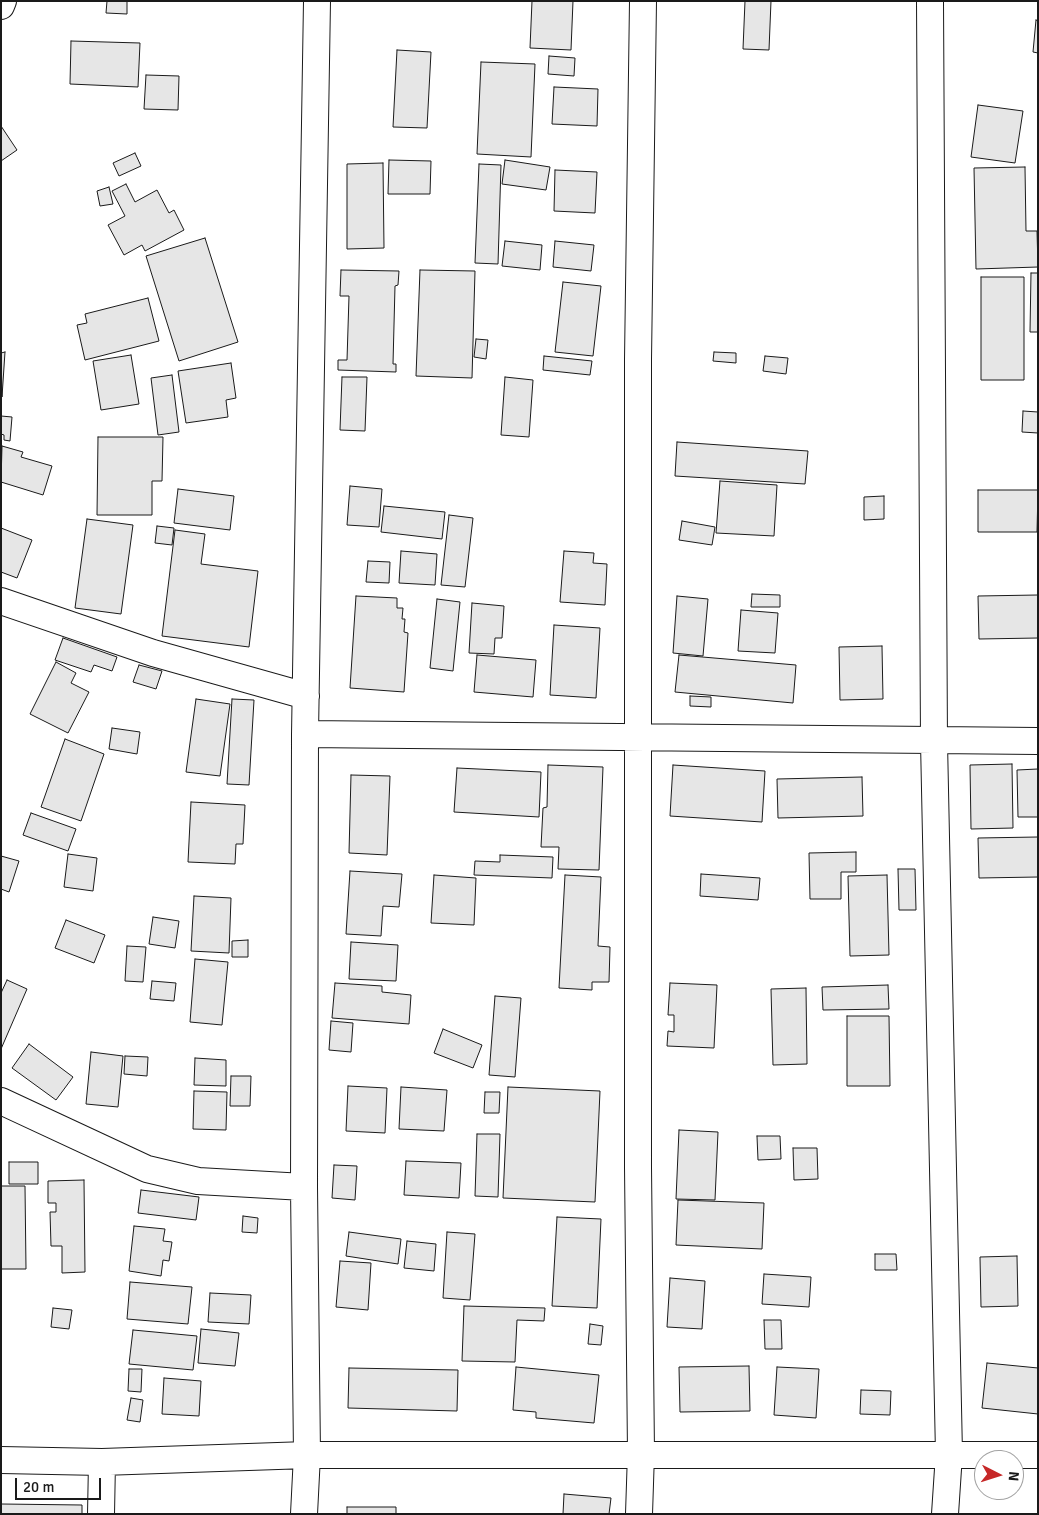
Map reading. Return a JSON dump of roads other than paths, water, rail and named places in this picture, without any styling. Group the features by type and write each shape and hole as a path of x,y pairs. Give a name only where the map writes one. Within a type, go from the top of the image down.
{"street":[{"path":"1,6 3,1"},
{"path":"304,1514 307,1455 304,1187 305,734 317,1"},
{"path":"639,1514 641,1453 638,1167 638,359 643,1"},
{"path":"930,1 934,742 949,1454 945,1514"},
{"path":"1,601 153,653 306,696"},
{"path":"305,734 638,736 934,742 1038,741"},
{"path":"1,1101 147,1169 198,1181 304,1187"},
{"path":"1,1460 102,1462 307,1455 641,1453 1038,1455"},
{"path":"101,1514 102,1462"}]}
